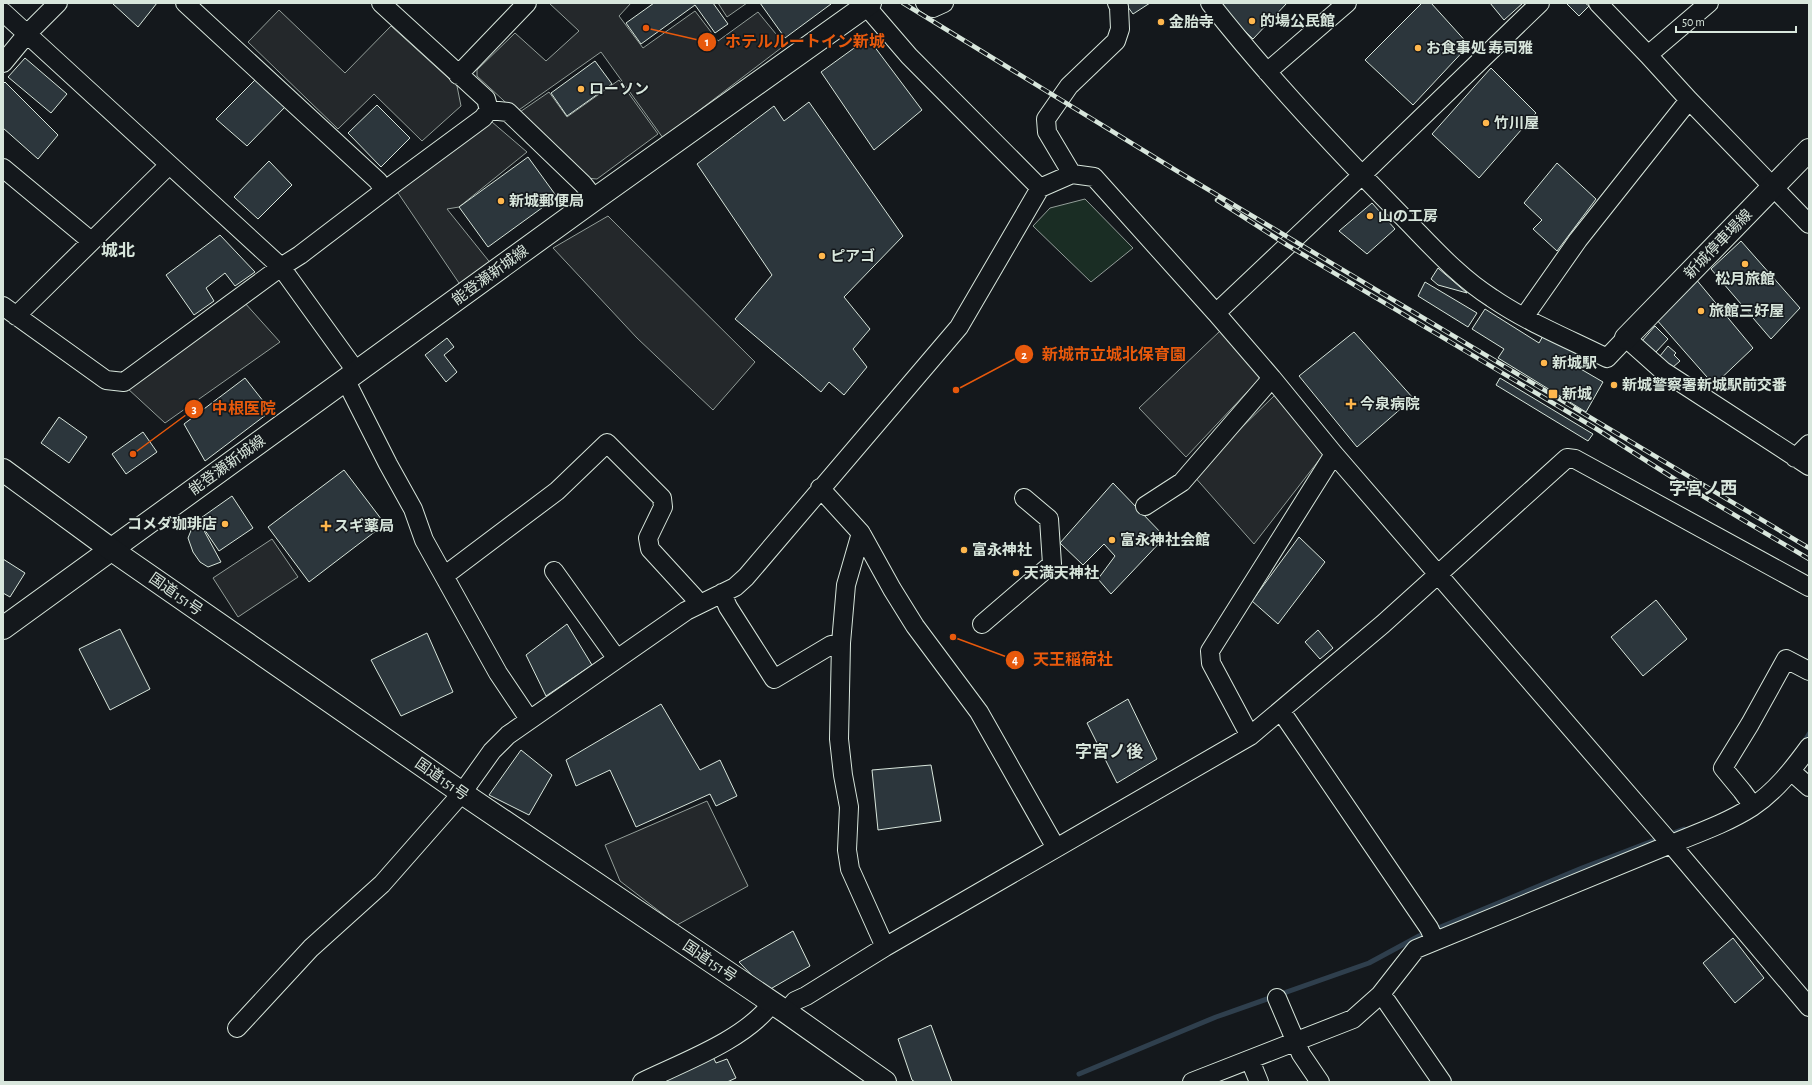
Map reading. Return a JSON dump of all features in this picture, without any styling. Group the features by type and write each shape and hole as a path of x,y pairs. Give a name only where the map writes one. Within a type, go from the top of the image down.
{"main road":[{"name":"能登瀬新城線","path":"3,628 594,199 868,5"},
{"name":"新城停車場線","path":"1626,338 1809,150"},
{"name":"国道151号","path":"3,470 112,550 462,793 779,1008 885,1082"}],"street":[{"path":"3,63 27,34 58,3"},
{"path":"185,3 378,181 384,190"},
{"path":"381,3 486,99 489,110"},
{"path":"458,75 527,3"},
{"path":"925,3 933,8 944,3"},
{"path":"1072,174 1047,132 1046,120 1069,86 1116,41 1120,29 1119,7 1117,3"},
{"path":"1210,3 1267,72 1362,175 1451,265 1491,298 1524,317 1607,358 1626,338 1663,371 1802,462 1809,444"},
{"path":"1267,72 1347,3"},
{"path":"1216,313 1362,175 1540,3"},
{"path":"1598,3 1809,224"},
{"path":"1648,55 1709,3"},
{"path":"868,5 909,56 1040,188"},
{"path":"3,12 169,165 282,266 351,375 388,464 413,509 424,540 498,673 529,719"},
{"path":"1524,317 1578,240 1689,100"},
{"path":"169,165 91,241 10,311 106,380 124,382 282,266 300,255 384,190 483,118 489,110"},
{"path":"489,110 508,112 583,184 594,199"},
{"path":"3,168 91,241"},
{"path":"237,1028 310,948 382,884 462,793 492,751 508,735 616,659 698,605 735,587 746,577 820,488 959,327 1040,188 1072,174 1094,177 1216,313 1272,378 1334,454 1439,573 1809,1007"},
{"path":"1145,506 1182,482 1272,378"},
{"path":"444,576 557,491 607,443 662,498 664,507 648,538 650,549 694,597 698,605"},
{"path":"1250,736 1211,663 1210,650 1334,454"},
{"path":"642,1082 738,1035 764,1014 806,996 885,947 1250,736 1281,711 1439,573 1567,458 1575,459 1809,587"},
{"path":"820,488 861,533 892,589 915,626 979,712 1056,848"},
{"path":"982,624 1052,564 1049,519 1024,498"},
{"path":"861,533 846,585 841,643 839,739 843,775 849,807 847,850 850,869 885,947"},
{"path":"554,572 616,659"},
{"path":"722,593 728,607 774,679 831,645 841,643"},
{"path":"1748,800 1723,768 1750,724 1786,659 1809,671"},
{"path":"1281,711 1432,934"},
{"path":"1192,1082 1353,1019 1380,996 1416,949 1432,934 1666,839 1726,821 1748,800 1791,771 1809,747"},
{"path":"1791,771 1809,787"},
{"path":"1380,996 1387,1002 1442,1082"},
{"path":"1277,998 1301,1054 1320,1082"},
{"path":"1250,1060 1259,1082"}],"green space":[{"path":"1085,199 1133,248 1091,282 1033,226 1050,208"}],"shaded area":[{"path":"549,3 631,3 619,16 643,48 695,11 718,41 758,12 785,45 663,138 601,52 516,112 477,76 477,70 515,33 546,61 579,31"},
{"path":"718,3 747,3 727,17"},
{"path":"279,10 345,73 391,26 457,86 461,106 422,141 374,94 338,129 248,42"},
{"path":"619,80 658,134 597,179 584,178 517,114 549,92 567,117"},
{"path":"492,122 527,152 459,207 447,209 492,265 461,286 396,190"},
{"path":"608,216 755,362 713,410 637,338 553,248"},
{"path":"244,302 280,342 165,423 127,388"},
{"path":"1220,331 1264,374 1186,457 1139,408"},
{"path":"1276,394 1326,451 1254,544 1193,475"},
{"path":"272,539 298,577 238,617 213,578"},
{"path":"707,801 748,886 677,925 620,881 605,845"}],"building":[{"path":"112,3 157,3 138,27"},
{"path":"654,3 713,3 728,24 715,33 695,5 641,44 626,23"},
{"path":"760,3 830,3 831,4 785,38"},
{"path":"1125,3 1150,3 1133,14"},
{"name":"的場公民館","path":"1216,3 1287,3 1253,39"},
{"path":"1422,3 1431,3 1469,45 1413,105 1365,60"},
{"path":"1490,3 1523,3 1504,20"},
{"path":"1566,3 1585,3 1589,6 1579,16"},
{"path":"868,38 922,110 874,150 821,72"},
{"path":"25,58 67,94 51,113 8,77"},
{"name":"ローソン","path":"595,61 612,84 567,116 551,93"},
{"path":"1491,68 1536,113 1479,178 1432,134"},
{"path":"259,76 286,106 247,146 216,119"},
{"path":"5,82 58,135 38,159 3,128 3,84"},
{"name":"ピアゴ","path":"809,102 903,236 844,297 870,329 853,349 867,367 844,395 829,382 821,392 735,319 772,275 697,164 774,106 784,121"},
{"path":"377,105 410,138 381,167 348,133"},
{"path":"528,157 557,197 488,247 459,207"},
{"path":"269,161 292,185 258,219 234,197"},
{"path":"1557,163 1596,199 1557,251 1533,229 1542,220 1524,203"},
{"name":"山の工房","path":"1372,203 1395,229 1367,254 1339,231"},
{"path":"220,235 255,272 235,286 225,273 206,288 214,301 194,315 166,275"},
{"path":"1741,241 1800,308 1771,339 1711,269"},
{"path":"1438,268 1467,293 1438,285 1431,279"},
{"path":"1695,278 1753,348 1714,385 1656,319"},
{"path":"1425,282 1477,313 1468,327 1418,296"},
{"name":"新城駅","path":"1485,309 1539,343 1544,334 1585,359 1579,368 1603,382 1586,412 1498,358 1504,349 1472,329"},
{"path":"1655,326 1668,339 1655,353 1642,341"},
{"path":"1354,332 1413,398 1357,447 1299,376"},
{"path":"447,338 454,347 444,355 457,372 446,382 425,355"},
{"path":"1668,346 1676,353 1674,355 1680,361 1672,368 1660,356"},
{"path":"245,378 271,411 205,461 184,424"},
{"name":"新城駅","path":"1500,378 1593,434 1588,441 1496,385"},
{"path":"59,417 87,437 69,463 41,443"},
{"path":"143,432 157,452 126,474 112,454"},
{"name":"スギ薬局","path":"344,470 385,524 309,582 268,527"},
{"name":"富永神社会館","path":"1113,483 1165,537 1111,594 1098,579 1115,556 1104,544 1083,565 1060,543"},
{"name":"コメダ珈琲店","path":"232,496 253,528 219,551 198,520"},
{"path":"201,525 221,562 208,567 200,562 193,552 188,538 192,528"},
{"path":"1299,537 1325,562 1278,624 1252,601"},
{"path":"3,559 25,573 10,597 3,593"},
{"path":"1656,600 1687,639 1643,676 1611,637"},
{"path":"567,624 592,665 546,696 526,655"},
{"path":"120,629 150,689 110,710 79,649"},
{"path":"1318,630 1333,648 1320,659 1305,642"},
{"path":"427,633 453,692 401,716 371,660"},
{"path":"1128,699 1157,759 1117,783 1087,723"},
{"path":"661,704 700,770 720,760 737,796 716,806 710,794 636,827 610,770 576,786 566,760"},
{"path":"521,750 552,775 529,815 489,795"},
{"path":"931,765 941,821 878,830 872,770"},
{"path":"793,931 810,966 767,991 739,962"},
{"path":"1733,938 1764,978 1735,1003 1703,963"},
{"path":"931,1025 952,1082 915,1082 912,1080 898,1039"},
{"path":"711,1053 716,1063 727,1059 736,1078 727,1082 652,1082"}],"waterway":[{"path":"1803,744 1809,734"},
{"path":"1079,1074 1216,1017 1369,963 1419,936 1582,868 1684,829"}],"railway":[{"path":"903,3 1177,171 1809,548"},
{"path":"1217,200 1287,245 1595,428 1684,485 1809,559"}],"place":[{"name":"的場公民館","path":"1252,21"},
{"name":"金胎寺","path":"1161,22"},
{"name":"ホテルルートイン新城","path":"646,28"},
{"name":"お食事処 寿司雅","path":"1418,48"},
{"name":"ローソン","path":"581,89"},
{"name":"竹川屋","path":"1486,123"},
{"name":"新城郵便局","path":"501,201"},
{"name":"山の工房","path":"1370,216"},
{"name":"ピアゴ","path":"822,256"},
{"name":"松月旅館","path":"1745,264"},
{"name":"旅館三好屋","path":"1701,311"},
{"name":"新城駅","path":"1544,363"},
{"name":"新城警察署新城駅前交番","path":"1614,385"},
{"name":"新城市立城北保育園","path":"956,390"},
{"name":"新城","path":"1553,394"},
{"name":"今泉病院","path":"1351,404"},
{"name":"中根医院","path":"133,454"},
{"name":"コメダ珈琲店","path":"225,524"},
{"name":"スギ薬局","path":"326,526"},
{"name":"富永神社会館","path":"1112,540"},
{"name":"富永神社","path":"964,550"},
{"name":"天満天神社","path":"1016,573"},
{"name":"天王稲荷社","path":"953,637"}],"district":[{"name":"城北","path":"118,250"},
{"name":"字宮ノ西","path":"1703,488"},
{"name":"字宮ノ後","path":"1109,751"}]}
